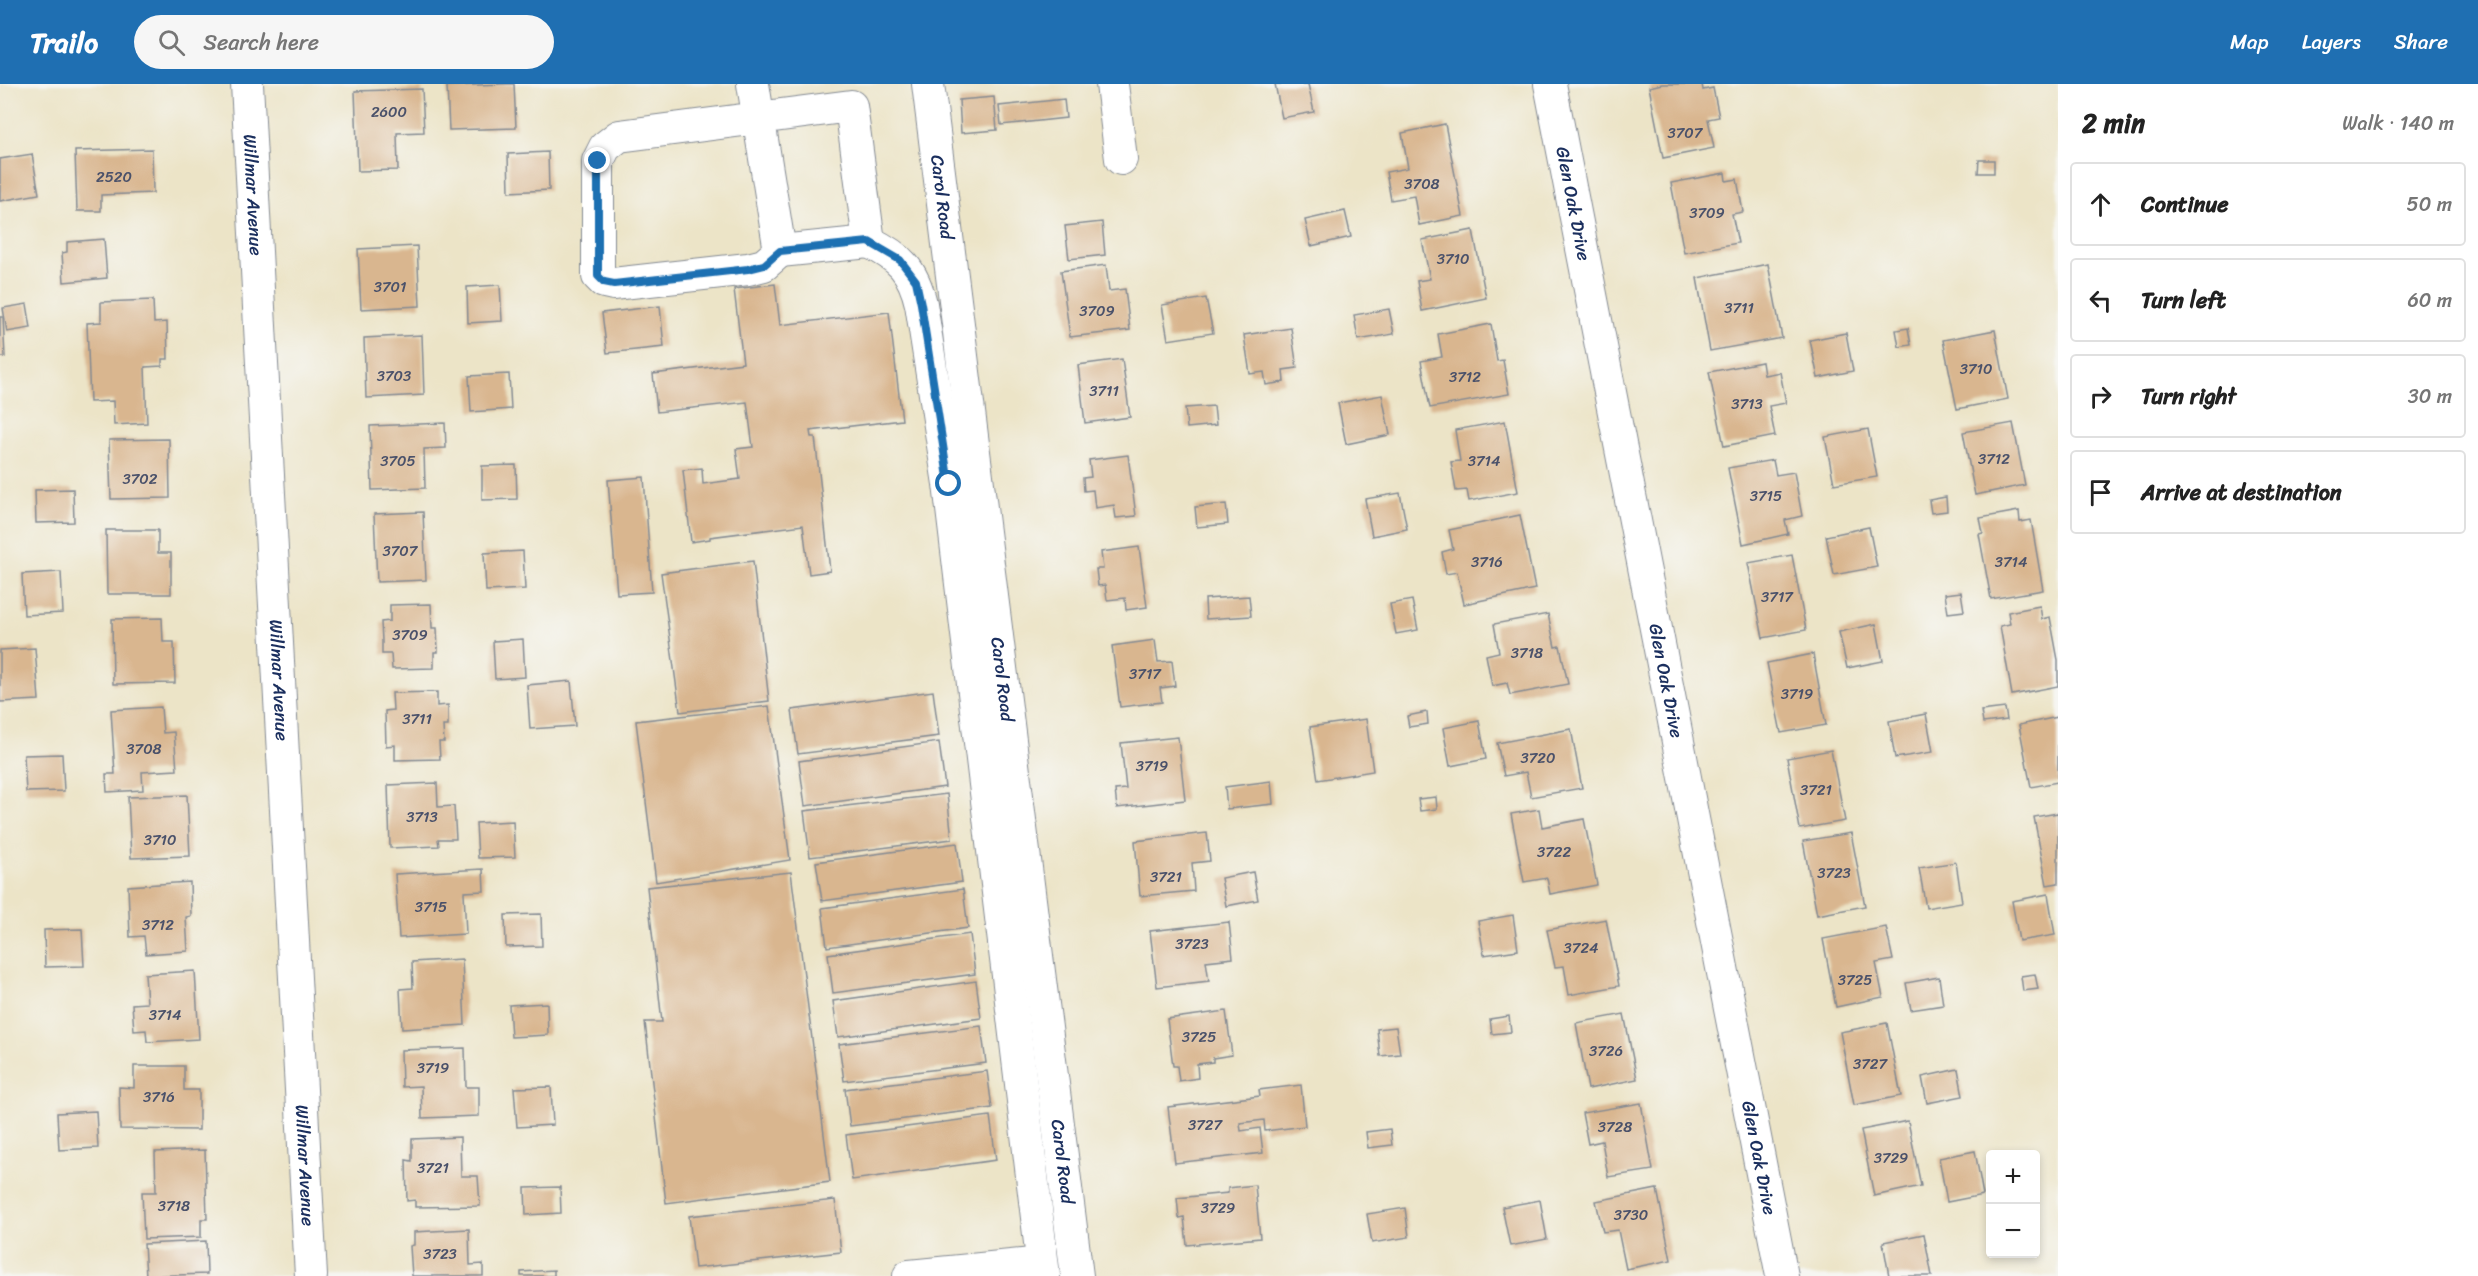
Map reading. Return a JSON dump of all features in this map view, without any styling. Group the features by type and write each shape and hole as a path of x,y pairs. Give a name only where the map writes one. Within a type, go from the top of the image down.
{"street":[{"name":"Willmar Avenue","path":"247,84 311,1276"},
{"path":"753,84 780,251"},
{"name":"Carol Road","path":"928,84 1077,1276"},
{"path":"1112,84 1121,159"},
{"name":"Glen Oak Drive","path":"1550,84 1782,1276"},
{"path":"869,242 851,106 759,116 619,136 605,147 598,161 598,276 604,282 614,284 748,269 764,265 780,251 869,242 900,260 916,281 949,484 1043,1269 909,1276"}],"building":[{"path":"514,84 516,128 449,130 447,86"},
{"path":"1275,84 1308,84 1314,112 1282,118"},
{"path":"1662,84 1702,84 1703,90 1713,88 1719,117 1708,119 1714,148 1663,158 1649,87"},
{"path":"422,89 424,132 397,133 398,170 358,171 355,91"},
{"path":"994,97 997,130 961,133 959,100"},
{"path":"1064,99 1066,118 1001,125 999,106"},
{"path":"1445,124 1463,216 1419,225 1414,196 1391,200 1386,172 1408,168 1402,133"},
{"path":"152,149 153,193 101,195 101,211 77,211 75,151"},
{"path":"548,152 549,190 509,192 508,154"},
{"path":"32,154 39,194 0,201 0,159"},
{"path":"1979,160 1994,160 1994,173 1978,173"},
{"path":"1725,173 1726,181 1737,179 1743,212 1732,214 1738,243 1684,253 1671,183"},
{"path":"1345,211 1351,237 1311,246 1305,220"},
{"path":"1102,222 1105,255 1069,259 1065,226"},
{"path":"1473,230 1486,298 1422,311 1417,281 1430,279 1422,240"},
{"path":"104,239 107,278 64,282 62,253 67,252 67,242"},
{"path":"417,246 420,306 361,309 358,249"},
{"path":"1768,264 1782,338 1710,351 1697,278"},
{"path":"1106,265 1109,291 1125,289 1130,330 1070,337 1061,271"},
{"path":"775,284 780,325 889,312 902,420 810,431 811,437 815,437 830,571 809,574 803,525 710,537 710,539 691,542 683,470 702,468 703,484 740,479 736,449 753,447 747,402 657,412 653,374 743,363 734,289"},
{"path":"500,285 502,321 468,323 467,287"},
{"path":"1206,298 1213,333 1168,340 1162,305"},
{"path":"153,300 154,323 167,322 168,359 162,359 162,366 145,367 147,423 114,425 113,401 90,402 87,323 101,322 101,302"},
{"path":"27,304 31,328 7,332 3,308"},
{"path":"660,306 664,347 607,353 602,313"},
{"path":"1389,309 1394,334 1358,340 1354,315"},
{"path":"0,317 3,317 5,357 0,357"},
{"path":"1491,324 1497,361 1503,360 1509,394 1430,408 1421,361 1442,357 1438,334"},
{"path":"1291,328 1297,368 1283,370 1284,382 1266,385 1264,372 1250,374 1244,335"},
{"path":"1908,328 1911,345 1899,347 1896,330"},
{"path":"1995,330 2008,399 1957,409 1943,340"},
{"path":"1846,333 1853,371 1818,378 1810,340"},
{"path":"422,335 424,395 366,398 364,338"},
{"path":"1122,359 1130,417 1085,423 1078,365"},
{"path":"1762,362 1764,375 1780,372 1786,403 1769,406 1775,436 1724,446 1709,372"},
{"path":"509,374 511,409 471,412 469,376"},
{"path":"1382,395 1390,435 1346,444 1338,403"},
{"path":"1214,406 1216,425 1187,428 1185,408"},
{"path":"1505,421 1518,492 1469,501 1467,490 1456,491 1451,462 1460,461 1455,430"},
{"path":"445,423 446,448 424,449 425,488 372,490 370,426"},
{"path":"2013,423 2025,485 1975,495 1963,432"},
{"path":"1868,429 1877,477 1834,484 1825,437"},
{"path":"169,439 170,498 111,499 109,440"},
{"path":"1128,455 1136,516 1116,518 1114,505 1095,508 1093,490 1084,491 1083,478 1091,477 1089,460"},
{"path":"1773,460 1776,475 1794,472 1802,516 1785,520 1788,534 1743,544 1728,468"},
{"path":"516,465 517,499 482,500 482,466"},
{"path":"644,477 652,592 617,594 608,480"},
{"path":"73,489 74,522 36,523 35,490"},
{"path":"1400,493 1407,529 1372,536 1365,499"},
{"path":"1946,497 1947,511 1931,513 1929,500"},
{"path":"1226,504 1228,524 1197,527 1195,507"},
{"path":"2019,511 2020,522 2031,520 2043,590 1991,599 1979,534 1983,533 1980,518"},
{"path":"423,512 426,580 377,582 374,514"},
{"path":"1520,515 1535,589 1464,604 1457,572 1446,574 1442,552 1453,549 1449,530"},
{"path":"1869,527 1877,567 1834,575 1826,536"},
{"path":"106,530 158,530 158,553 171,553 171,594 107,594"},
{"path":"1139,547 1147,607 1126,610 1125,598 1107,600 1105,585 1098,586 1096,569 1103,569 1101,552"},
{"path":"523,551 525,589 486,591 484,553"},
{"path":"1792,555 1806,630 1763,638 1748,563"},
{"path":"753,561 769,701 680,712 661,573"},
{"path":"61,572 63,613 24,615 22,574"},
{"path":"1961,592 1964,611 1948,613 1945,594"},
{"path":"1249,596 1251,616 1206,619 1205,599"},
{"path":"1412,600 1418,630 1396,634 1390,604"},
{"path":"431,604 432,628 437,628 438,652 434,652 434,668 392,669 391,654 382,654 381,622 390,621 390,605"},
{"path":"2040,606 2042,619 2050,617 2058,660 2058,686 2012,695 2000,626 2010,624 2008,612"},
{"path":"1548,614 1555,647 1560,646 1568,684 1510,695 1507,683 1492,686 1486,655 1499,652 1494,624"},
{"path":"162,618 163,642 174,642 175,683 113,684 112,619"},
{"path":"1876,624 1883,661 1847,668 1839,632"},
{"path":"523,639 525,677 495,679 493,641"},
{"path":"1155,640 1158,662 1172,661 1175,686 1160,688 1162,702 1120,707 1112,646"},
{"path":"35,648 39,700 0,702 0,650"},
{"path":"1813,654 1826,725 1781,733 1767,663"},
{"path":"571,681 575,726 530,729 527,685"},
{"path":"933,691 939,736 798,754 792,710"},
{"path":"437,692 437,706 448,705 448,726 443,726 444,742 439,742 440,759 395,760 395,745 386,746 385,711 393,710 392,693"},
{"path":"769,706 790,860 656,882 636,721"},
{"path":"161,707 163,733 174,732 177,770 142,772 143,790 107,792 106,774 115,774 111,710"},
{"path":"2005,708 2007,720 1983,723 1981,711"},
{"path":"1427,712 1428,724 1409,727 1407,716"},
{"path":"1926,714 1933,752 1895,758 1889,721"},
{"path":"2058,717 2058,782 2031,787 2019,725"},
{"path":"1366,719 1373,771 1318,780 1310,727"},
{"path":"1479,721 1486,759 1450,766 1443,728"},
{"path":"1571,729 1582,788 1531,797 1526,772 1504,776 1497,743"},
{"path":"1178,737 1185,800 1117,808 1115,790 1126,789 1121,743"},
{"path":"939,742 945,787 805,806 799,761"},
{"path":"1831,750 1845,821 1800,829 1787,758"},
{"path":"62,754 64,791 26,792 24,755"},
{"path":"1271,781 1273,804 1227,809 1225,787"},
{"path":"437,783 438,807 454,806 456,839 438,839 439,846 390,848 388,785"},
{"path":"947,794 952,839 810,857 804,811"},
{"path":"187,795 190,856 131,858 128,797"},
{"path":"1436,797 1437,809 1420,811 1418,799"},
{"path":"1539,809 1542,827 1584,819 1597,885 1550,894 1547,878 1524,882 1511,814"},
{"path":"2058,813 2058,883 2047,885 2034,817"},
{"path":"513,821 515,857 478,858 476,823"},
{"path":"1207,833 1210,861 1192,863 1194,891 1140,896 1135,841"},
{"path":"1851,833 1865,906 1817,915 1803,841"},
{"path":"957,843 962,882 822,901 816,862"},
{"path":"1956,862 1962,902 1926,908 1919,868"},
{"path":"483,869 484,891 464,892 466,934 399,938 395,874"},
{"path":"791,872 830,1182 666,1203 645,1022 662,1022 647,887"},
{"path":"1253,872 1258,900 1226,906 1221,878"},
{"path":"190,882 191,916 186,917 188,951 146,954 144,936 130,937 128,886"},
{"path":"963,889 968,928 827,947 822,908"},
{"path":"2048,894 2055,935 2019,941 2012,901"},
{"path":"541,914 542,946 506,947 505,915"},
{"path":"1513,915 1518,950 1484,955 1478,921"},
{"path":"1606,919 1619,986 1569,995 1564,966 1555,967 1547,930"},
{"path":"1229,922 1233,958 1206,961 1209,981 1157,987 1150,931"},
{"path":"1886,927 1893,960 1876,963 1883,997 1836,1007 1823,939"},
{"path":"82,929 84,966 45,967 44,930"},
{"path":"970,934 975,974 833,993 828,954"},
{"path":"462,959 465,1025 402,1029 400,989 413,988 412,962"},
{"path":"195,971 199,1039 147,1042 146,1030 134,1031 132,1004 147,1003 145,974"},
{"path":"2035,974 2038,989 2023,991 2021,976"},
{"path":"1939,977 1943,1005 1911,1010 1906,983"},
{"path":"976,981 981,1018 838,1037 833,1001"},
{"path":"547,1003 548,1035 511,1037 509,1005"},
{"path":"1226,1011 1232,1055 1213,1058 1213,1062 1197,1064 1198,1078 1179,1081 1177,1066 1173,1066 1167,1019"},
{"path":"1624,1014 1637,1079 1588,1089 1576,1023"},
{"path":"1509,1016 1511,1032 1492,1034 1490,1019"},
{"path":"1887,1023 1901,1096 1854,1105 1840,1032"},
{"path":"981,1026 986,1063 844,1081 839,1044"},
{"path":"1396,1027 1400,1054 1380,1056 1377,1029"},
{"path":"465,1048 466,1087 479,1087 479,1116 422,1118 421,1086 402,1087 401,1050"},
{"path":"134,1066 184,1066 184,1090 199,1090 199,1130 120,1129 119,1087 134,1088"},
{"path":"1958,1069 1963,1096 1927,1103 1922,1077"},
{"path":"987,1071 992,1108 850,1126 845,1089"},
{"path":"1301,1085 1305,1126 1265,1131 1264,1120 1240,1123 1241,1131 1260,1128 1263,1153 1175,1163 1168,1107 1260,1096 1259,1090"},
{"path":"551,1087 553,1125 517,1127 514,1088"},
{"path":"1641,1103 1653,1170 1608,1177 1602,1141 1588,1144 1582,1113"},
{"path":"96,1111 98,1148 59,1150 57,1113"},
{"path":"990,1116 996,1160 852,1180 846,1135"},
{"path":"1908,1121 1921,1186 1874,1196 1861,1130"},
{"path":"1390,1129 1392,1145 1368,1148 1366,1132"},
{"path":"460,1137 461,1176 478,1176 480,1206 415,1207 415,1200 407,1201 406,1160 412,1161 412,1139"},
{"path":"205,1150 207,1219 201,1219 201,1237 144,1239 142,1192 156,1192 155,1152"},
{"path":"1975,1151 1983,1195 1947,1202 1939,1158"},
{"path":"1255,1185 1260,1238 1187,1245 1184,1217 1179,1218 1177,1198 1228,1193 1228,1188"},
{"path":"560,1187 561,1213 526,1215 525,1188"},
{"path":"1657,1189 1671,1260 1626,1269 1618,1230 1603,1232 1596,1201"},
{"path":"835,1200 841,1252 695,1268 689,1216"},
{"path":"1540,1200 1547,1239 1510,1246 1502,1207"},
{"path":"1405,1208 1409,1237 1372,1243 1367,1214"},
{"path":"469,1229 470,1265 483,1264 483,1276 412,1276 410,1246 414,1245 414,1232"},
{"path":"1924,1234 1932,1276 1889,1276 1883,1242"},
{"path":"206,1241 207,1274 146,1276 144,1244"},
{"path":"554,1270 554,1276 521,1276 521,1272"}],"route":[{"path":"598,161 598,276 604,282 614,284 748,269 764,265 780,251 869,242 900,260 916,281 949,484"}]}
